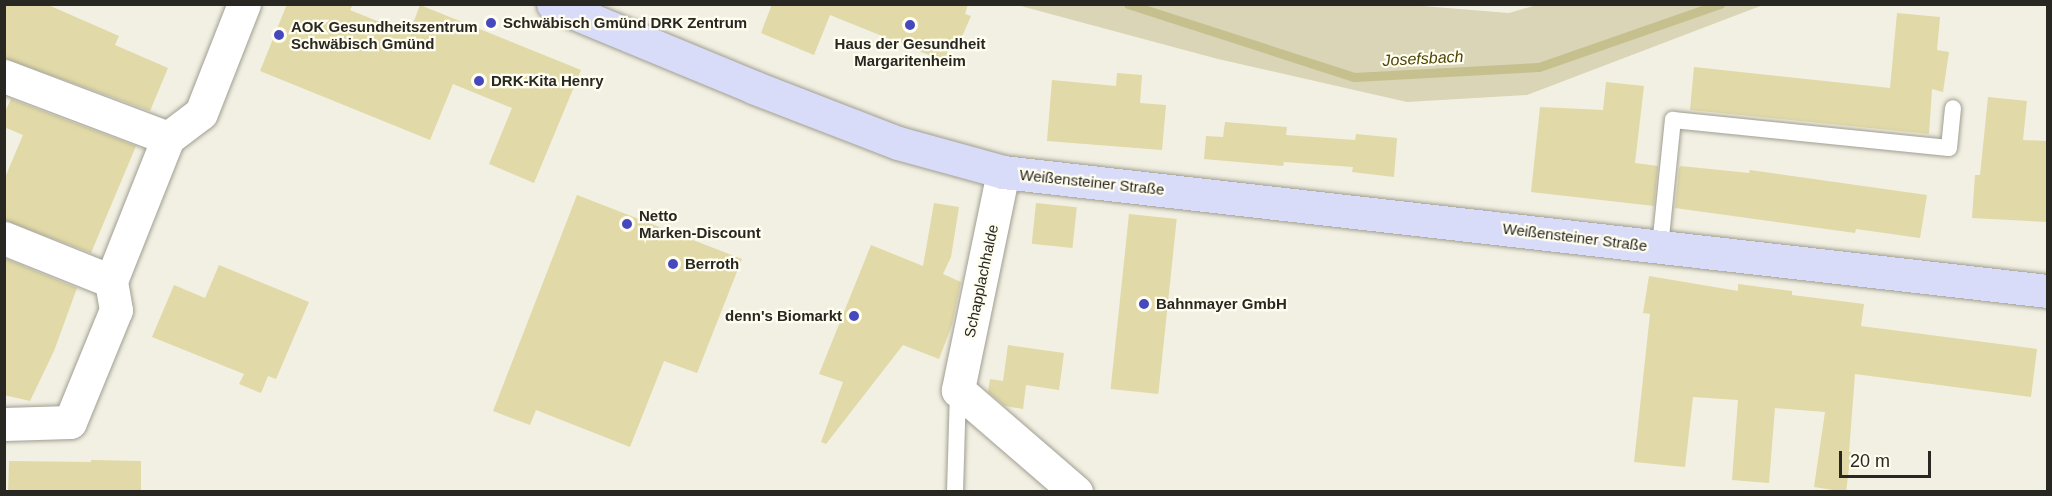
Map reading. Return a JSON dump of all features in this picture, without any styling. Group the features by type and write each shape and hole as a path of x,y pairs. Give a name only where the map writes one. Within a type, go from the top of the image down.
{"main road":[{"name":"Weißensteiner Straße","path":"553,4 753,87 897,143 1003,172 2048,291"}],"street":[{"path":"4,424 70,422 116,310 111,281 168,138 201,113 244,4"},
{"path":"4,76 168,138"},
{"name":"Schapplachhalde","path":"958,390 1003,172"},
{"path":"4,238 111,281"},
{"path":"958,390 1076,492"}],"lane":[{"name":"Weißensteiner Straße","path":"1660,247 1673,120 1949,148 1953,108"},
{"name":"Schapplachhalde","path":"955,492 958,390"}],"shaded area":[{"path":"1397,4 1509,13 1540,4 1763,5 1527,95 1407,102 1218,59 1017,5"}],"building":[{"path":"4,4 46,4 119,36 115,45 168,68 150,111 4,58"},
{"path":"287,4 353,4 350,10 409,34 420,5 581,70 534,183 489,164 512,108 453,84 430,140 260,71"},
{"name":"Haus der Gesundheit Margaritenheim","path":"772,4 968,4 965,14 971,16 961,39 954,36 944,61 830,15 814,55 761,33"},
{"path":"1897,13 1940,17 1937,50 1949,52 1943,92 1932,89 1929,134 1690,110 1694,67 1890,88"},
{"path":"1117,73 1142,75 1140,103 1166,105 1162,150 1047,141 1052,80 1116,86"},
{"path":"1606,82 1644,86 1635,163 1658,166 1654,206 1531,192 1540,107 1603,110"},
{"path":"1988,97 2027,101 2023,140 2048,141 2048,222 1972,218 1975,175 1980,175"},
{"path":"11,99 136,146 91,253 4,220 4,180 23,135 4,127 4,114"},
{"path":"1225,122 1287,127 1286,135 1355,140 1356,134 1397,138 1394,177 1352,172 1353,167 1284,162 1283,166 1204,159 1206,136 1223,137"},
{"path":"1681,166 1749,173 1750,170 1927,195 1920,238 1856,229 1855,233 1675,208"},
{"path":"577,195 742,259 697,373 664,361 630,447 536,410 530,425 493,411"},
{"path":"934,203 959,207 951,257 943,274 961,282 952,325 939,359 903,345 826,444 821,442 843,382 819,374 871,245 923,266"},
{"path":"1036,203 1077,207 1072,248 1032,244"},
{"name":"Bahnmayer GmbH","path":"1129,214 1177,219 1158,394 1111,389"},
{"path":"4,258 77,288 54,351 30,401 4,395"},
{"path":"219,265 309,302 276,379 268,376 261,393 239,384 244,374 152,337 174,285 205,298"},
{"path":"1649,276 1738,291 1738,284 1792,291 1792,295 1864,304 1861,326 2037,349 2031,397 1855,374 1849,452 1851,452 1846,492 1814,487 1825,412 1775,408 1769,483 1732,480 1738,400 1693,397 1685,467 1634,462 1650,314 1643,313"},
{"path":"1008,345 1064,353 1059,390 1026,385 1023,409 1005,406 988,392 990,379 1003,381"},
{"path":"91,460 141,461 141,492 8,492 9,461 91,462"}],"waterway":[{"name":"Josefsbach","path":"1128,4 1354,77 1539,67 1720,4"}],"place":[{"name":"Schwäbisch Gmünd DRK Zentrum","path":"491,23"},
{"name":"Haus der Gesundheit Margaritenheim","path":"910,25"},
{"name":"AOK Gesundheitszentrum Schwäbisch Gmünd","path":"279,35"},
{"name":"DRK-Kita Henry","path":"479,81"},
{"name":"Netto Marken-Discount","path":"627,224"},
{"name":"Berroth","path":"673,264"},
{"name":"Bahnmayer GmbH","path":"1144,304"},
{"name":"denn's Biomarkt","path":"854,316"}]}
